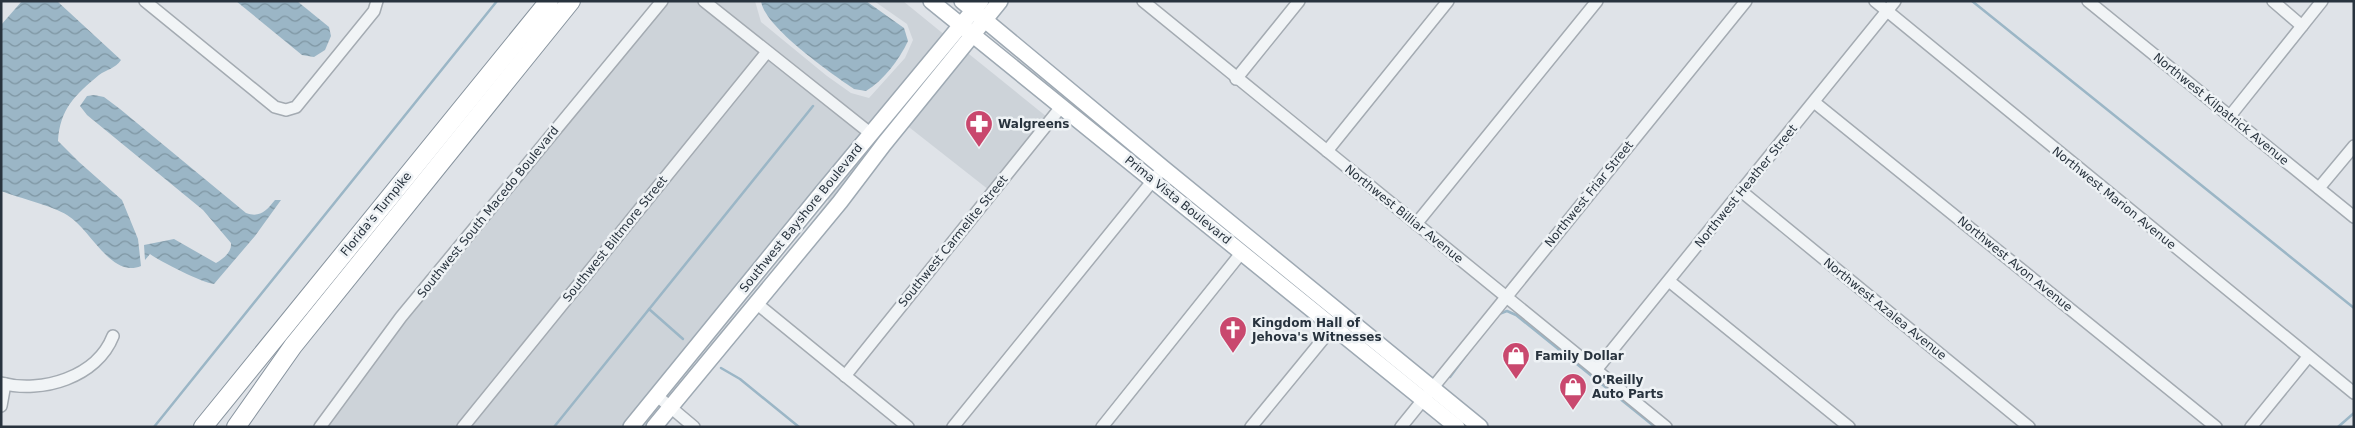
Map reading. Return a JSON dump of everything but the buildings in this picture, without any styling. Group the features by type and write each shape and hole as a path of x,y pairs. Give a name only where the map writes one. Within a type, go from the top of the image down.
{"highway":[{"name":"Florida's Turnpike","path":"203,427 549,1"},
{"name":"Florida's Turnpike","path":"236,427 293,346 572,1"}],"main road":[{"name":"Prima Vista Boulevard","path":"931,1 1061,107 1158,174 1427,394"},
{"name":"Southwest Bayshore Boulevard","path":"654,427 796,256 967,29 976,8 1000,1"},
{"name":"Prima Vista Boulevard","path":"976,8 1242,252 1333,326 1427,394"},
{"name":"Southwest Bayshore Boulevard","path":"631,427 870,133 967,29"},
{"path":"796,256 791,245 793,238 825,198 826,187"},
{"path":"743,319 745,308 776,268 779,257 776,249"},
{"path":"1427,394 1457,427"},
{"path":"1427,394 1480,427"}],"street":[{"path":"146,1 275,107 286,110 296,107 374,11 377,1"},
{"name":"Southwest South Macedo Boulevard","path":"320,427 402,317 662,1"},
{"path":"704,1 870,133"},
{"path":"1236,79 1299,1"},
{"path":"1327,151 1448,1"},
{"path":"1416,224 1597,1"},
{"name":"Northwest Friar Street","path":"1400,427 1746,1"},
{"name":"Northwest Marion Avenue","path":"1875,1 2354,394"},
{"name":"Northwest Heather Street","path":"1596,370 1895,1"},
{"name":"Northwest Kilpatrick Avenue","path":"2088,1 2354,217"},
{"path":"2273,1 2302,26"},
{"path":"2230,116 2322,1"},
{"name":"Northwest Billiar Avenue","path":"1147,3 1236,79 1666,427"},
{"name":"Southwest Biltmore Street","path":"463,427 767,52"},
{"name":"Northwest Avon Avenue","path":"1814,102 2216,427"},
{"name":"Southwest Carmelite Street","path":"845,376 1061,107"},
{"path":"2319,188 2354,146"},
{"path":"952,427 1158,174"},
{"name":"Northwest Azalea Avenue","path":"1741,191 2029,427"},
{"path":"1102,427 1242,252"},
{"path":"1669,281 1849,427"},
{"path":"756,303 908,427"},
{"path":"1251,427 1333,326"},
{"path":"1,406 3,384 33,386 56,382 83,371 104,354 113,336"},
{"path":"2251,427 2308,357"},
{"path":"656,395 694,427"}],"shaded area":[{"path":"657,1 755,1 761,22 827,76 851,93 869,98 905,58 913,40 907,24 874,1 903,1 946,36 625,427 325,427 352,389 655,10"},
{"path":"952,41 958,45 796,244 828,201 830,188"},
{"path":"964,50 1047,117 989,190 905,124"}],"water":[{"path":"22,1 57,1 121,60 90,82 76,96 62,120 58,141 122,200 138,239 141,266 130,268 110,259 76,221 67,215 45,205 1,191 1,25"},
{"path":"236,1 297,1 329,27 331,36 325,50 314,57 302,55"},
{"path":"761,1 866,1 904,28 908,41 896,62 879,81 866,91 854,89 800,49 786,36 765,12"},
{"path":"87,96 104,97 120,109 246,213 259,214 266,210 275,200 281,200 255,236 214,284 181,271 150,254 145,260 144,245 174,239 216,263 229,252 231,243 203,210 87,115 80,106"}],"waterway":[{"path":"154,427 497,1"},
{"path":"1972,1 2354,308"},
{"path":"554,427 813,106"},
{"path":"649,309 683,339"},
{"path":"1499,314 1507,311 1516,315 1655,427"},
{"path":"1450,377 1467,354"},
{"path":"721,368 740,379 799,427"},
{"path":"2338,427 2354,413"}],"place":[{"name":"Walgreens","path":"979,148"},
{"name":"Kingdom Hall of Jehova's Witnesses","path":"1233,354"},
{"name":"Family Dollar","path":"1516,380"},
{"name":"O'Reilly Auto Parts","path":"1573,411"}]}
